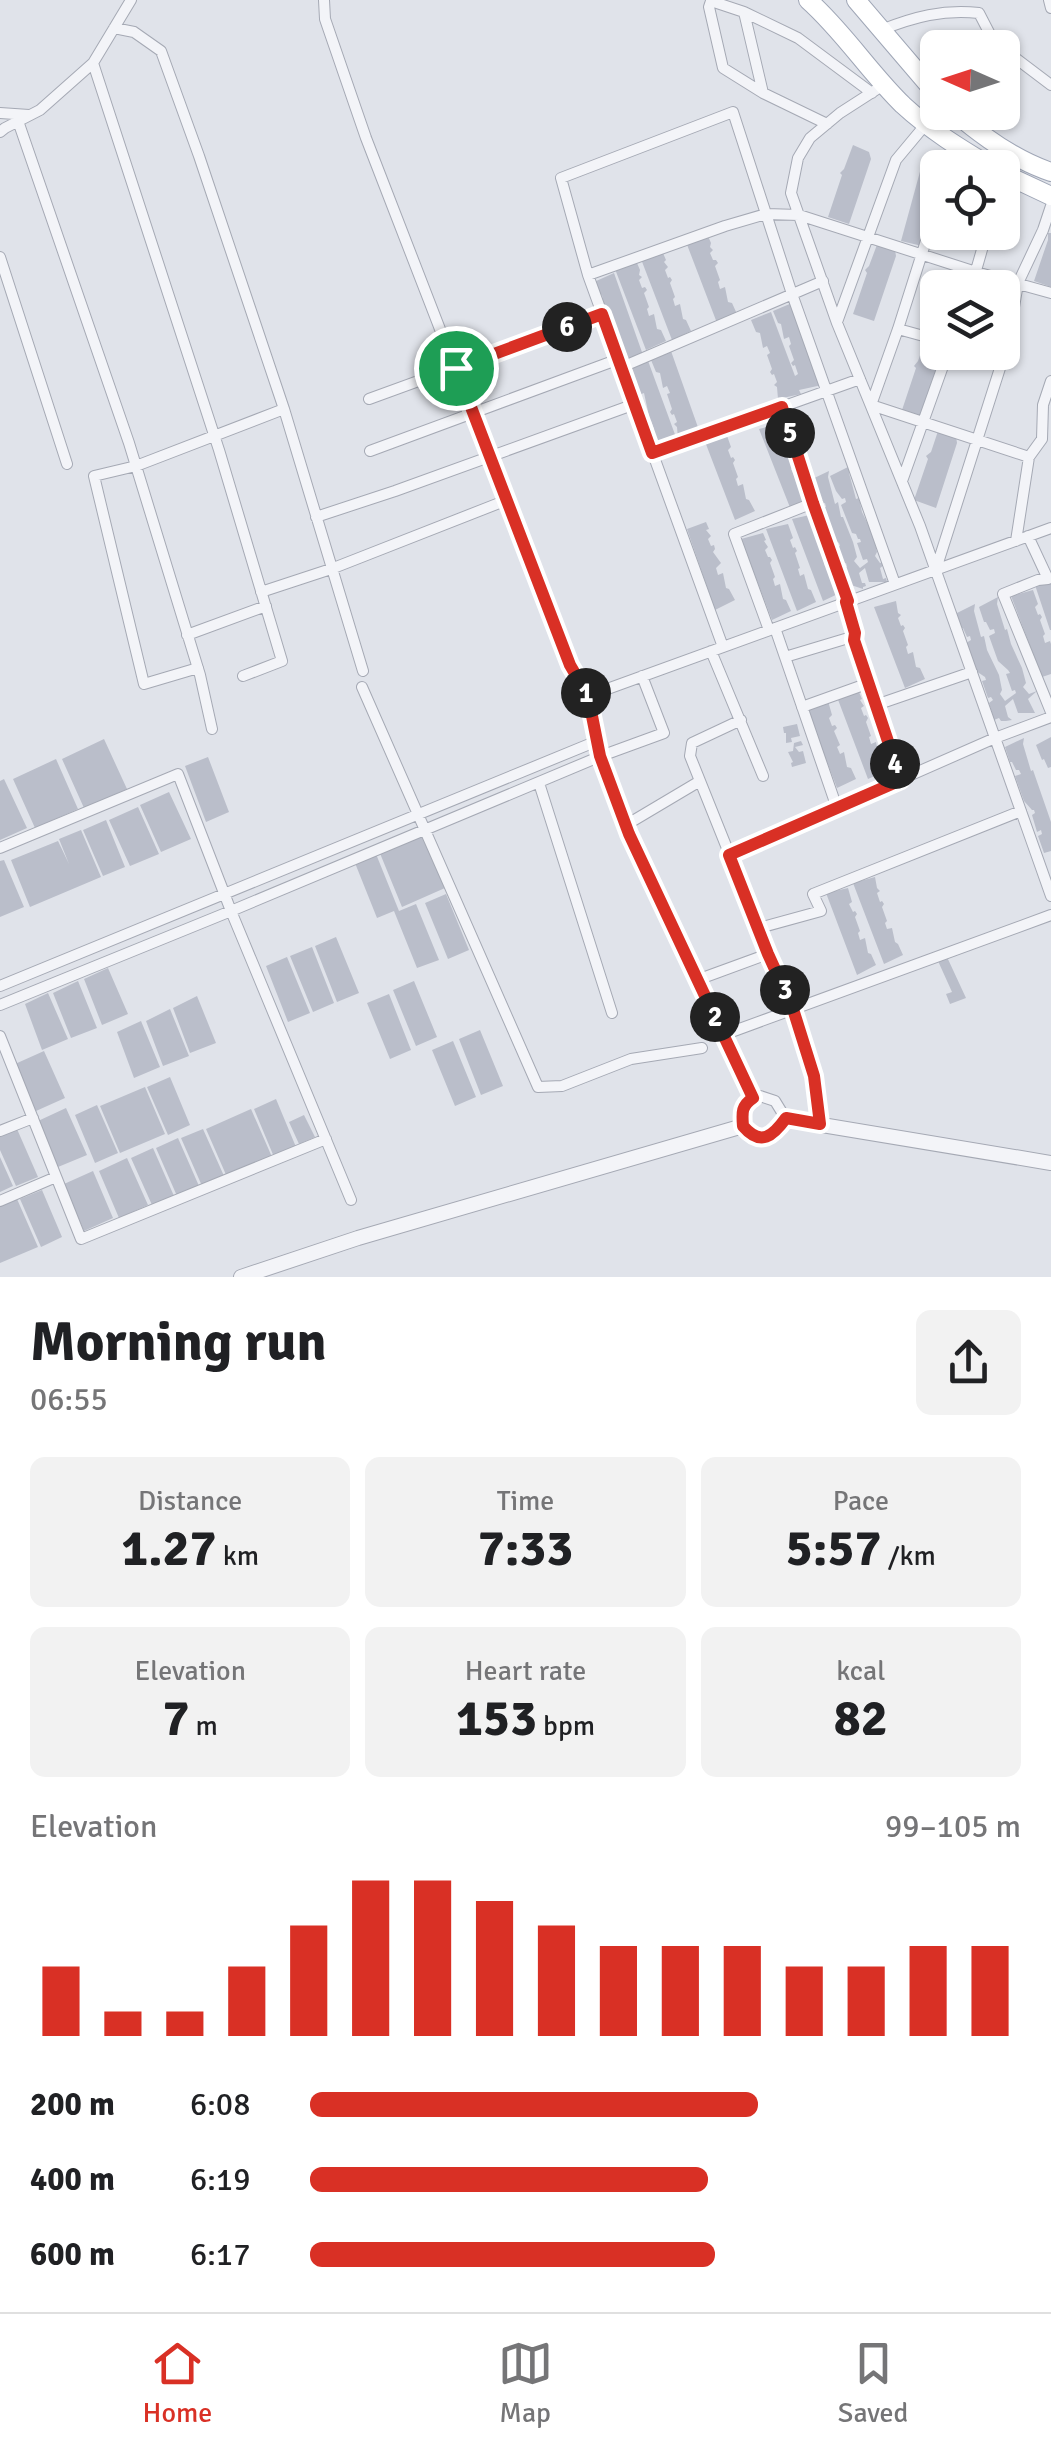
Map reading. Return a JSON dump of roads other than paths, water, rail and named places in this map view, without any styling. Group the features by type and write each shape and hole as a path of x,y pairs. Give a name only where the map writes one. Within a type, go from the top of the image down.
{"main road":[{"path":"808,0 832,21 878,89 920,119"},
{"path":"856,0 920,75"},
{"path":"932,130 952,150"},
{"path":"978,130 1029,164 1051,172"},
{"path":"1020,181 1051,196"}],"street":[{"path":"0,132 40,110 93,63 131,0"},
{"path":"324,0 325,19 346,84 570,665 588,696 600,756 626,825 753,1098"},
{"path":"827,124 722,68 708,8 710,0 798,38 878,89 810,138 798,158 791,193 837,322 936,569 1051,896"},
{"path":"1049,0 1051,8"},
{"path":"882,30 944,6 979,13 988,30"},
{"path":"744,12 763,93"},
{"path":"114,28 134,32 161,50 284,409 363,672"},
{"path":"1020,61 1051,84"},
{"path":"93,63 215,436 282,661 243,676"},
{"path":"763,776 588,274 562,178 733,112 792,294 895,584"},
{"path":"0,114 30,115"},
{"path":"18,121 136,466 198,668 212,729"},
{"path":"837,322 896,160 921,130"},
{"path":"999,150 1000,146"},
{"path":"1020,279 1051,206"},
{"path":"588,274 766,214 799,216 970,270"},
{"path":"871,405 922,250"},
{"path":"0,260 67,464"},
{"path":"370,451 620,363 822,282"},
{"path":"1020,284 1051,293"},
{"path":"0,306 14,302"},
{"path":"369,399 602,314"},
{"path":"898,329 920,335"},
{"path":"902,481 942,370"},
{"path":"936,569 999,370"},
{"path":"652,453 860,379"},
{"path":"1016,540 1029,457 1042,439 1043,405 1051,381"},
{"path":"316,518 635,404"},
{"path":"871,405 1029,457"},
{"path":"782,407 848,602 854,640 901,780"},
{"path":"198,668 144,684 94,476 136,466 284,409"},
{"path":"262,592 507,500"},
{"path":"813,503 734,534 785,658 836,808"},
{"path":"588,696 1051,528"},
{"path":"729,855 1051,714 1003,594 1049,579 1028,536"},
{"path":"188,635 266,606"},
{"path":"785,658 855,636"},
{"path":"876,705 972,672"},
{"path":"0,1005 664,733 642,676"},
{"path":"802,707 868,683"},
{"path":"362,687 538,1087 562,1086 631,1060 702,1048"},
{"path":"741,720 692,743 690,756 793,1009 814,1076 820,1124"},
{"path":"0,986 597,741"},
{"path":"0,848 178,774 230,912 351,1200"},
{"path":"626,825 700,781"},
{"path":"539,783 612,1013"},
{"path":"759,928 822,911 813,894 1021,811"},
{"path":"723,1035 1051,915"},
{"path":"698,980 768,954"},
{"path":"0,1036 81,1238 326,1139"},
{"path":"786,1118 778,1130 763,1138 743,1126 742,1110 753,1098 768,1097 786,1118 1051,1164"},
{"path":"0,1131 33,1118"},
{"path":"241,1277 366,1236 743,1126"},
{"path":"0,1201 56,1177"}]}
